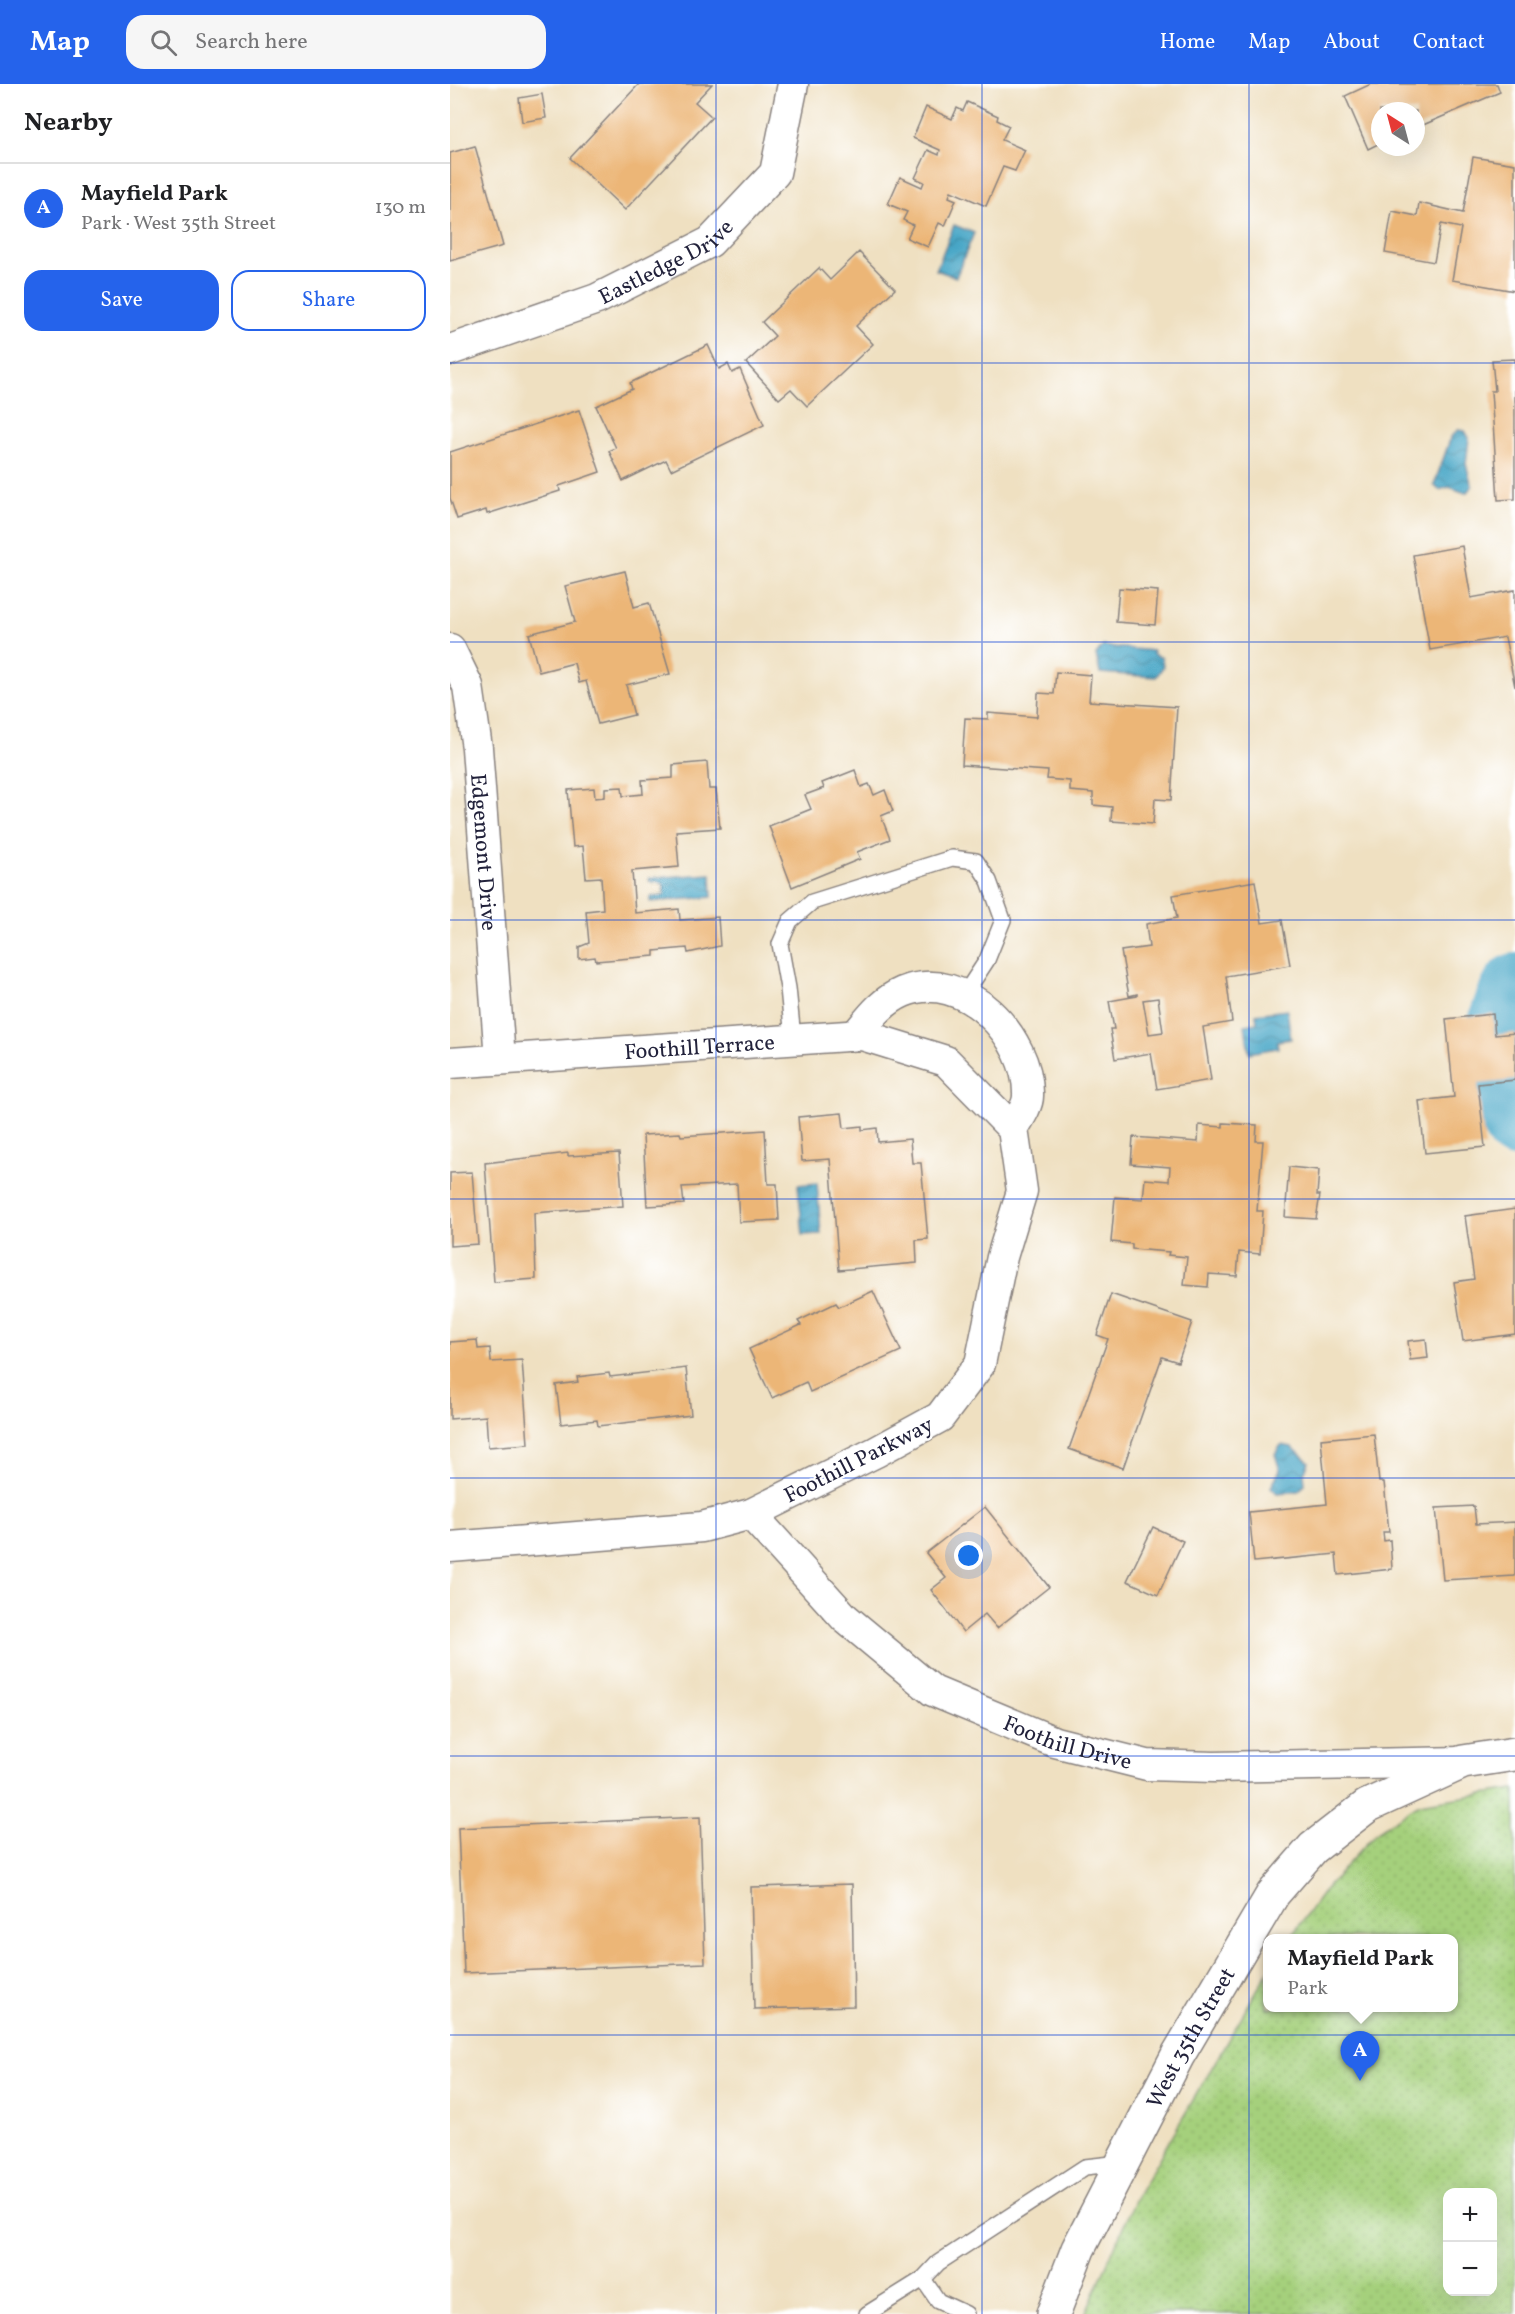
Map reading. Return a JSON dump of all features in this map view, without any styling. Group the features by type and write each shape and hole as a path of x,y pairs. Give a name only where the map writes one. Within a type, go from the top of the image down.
{"street":[{"name":"Eastledge Drive","path":"450,350 597,299 710,242 775,173 793,84"},
{"name":"Edgemont Drive","path":"450,649 468,686 477,748 500,1059"},
{"path":"856,1035 881,1004 905,991 938,988 964,995 999,1019 1022,1055 1028,1098 1014,1129"},
{"name":"Foothill Terrace","path":"450,1062 862,1035 946,1061 1014,1129"},
{"name":"Foothill Parkway","path":"450,1547 702,1527 751,1514 876,1452 940,1417 980,1364 1002,1257 1022,1191 1014,1129"},
{"name":"Foothill Drive","path":"751,1514 845,1618 933,1691 1055,1742 1147,1765 1215,1767 1463,1761"},
{"name":"West 35th Street","path":"1053,2314 1078,2248 1178,2055 1273,1894 1313,1848 1367,1806 1463,1761 1515,1754"}],"lane":[{"path":"793,1038 788,988 780,944 790,921 812,902 952,858 976,861 989,881 1003,920 987,960 964,995"},
{"path":"867,2314 923,2279 938,2263 1085,2167 1123,2163"},
{"path":"923,2279 938,2301 966,2314"}],"green space":[{"path":"1515,1789 1515,2314 1085,2314 1136,2198 1263,1980 1263,2012 1458,2012 1458,1934 1293,1934 1326,1888 1377,1832 1419,1804"}],"water":[{"path":"954,225 974,233 956,277 936,270"},
{"path":"1458,430 1465,431 1469,438 1466,464 1472,486 1466,493 1449,487 1439,490 1434,485 1451,437"},
{"path":"1103,646 1153,651 1153,654 1162,658 1163,667 1156,677 1100,673 1096,655"},
{"path":"711,874 712,897 650,902 650,897 665,895 663,882 650,882 649,878"},
{"path":"1287,1010 1291,1039 1277,1041 1278,1048 1249,1053 1245,1025 1257,1023 1256,1014"},
{"path":"817,1183 821,1234 803,1235 798,1185"},
{"path":"1281,1445 1292,1447 1309,1462 1304,1473 1305,1485 1298,1491 1277,1493 1271,1487 1280,1470 1275,1454"}],"building":[{"path":"639,84 712,84 695,102 712,117 625,210 570,158"},
{"path":"1371,84 1497,84 1500,92 1425,124 1425,102 1371,102 1371,148 1368,149 1345,96"},
{"path":"542,94 546,118 522,122 519,98"},
{"path":"967,102 998,116 997,120 1009,126 1002,140 1025,150 1015,171 1003,167 986,206 951,191 949,197 956,200 945,226 939,223 928,247 907,238 913,225 903,220 907,212 888,204 900,177 922,187 924,182 915,178 928,150 939,155 940,150 913,138 926,107 952,119 957,108 963,111"},
{"path":"475,146 503,246 450,261 450,153"},
{"path":"1473,157 1515,164 1515,291 1452,280 1461,228 1441,224 1434,262 1385,253 1392,211 1417,216 1419,203 1463,213"},
{"path":"859,252 895,289 856,326 873,344 807,406 791,389 779,399 746,363 775,336 762,322 819,268 830,280"},
{"path":"708,345 719,369 728,364 732,373 740,369 764,425 671,470 666,460 623,481 609,451 616,448 596,406 632,389 630,383"},
{"path":"1515,359 1515,499 1498,500 1491,391 1495,391 1492,360"},
{"path":"579,410 600,472 559,486 560,491 487,514 486,510 457,519 450,498 450,452"},
{"path":"1462,546 1471,598 1515,590 1515,687 1505,637 1430,650 1413,555"},
{"path":"625,571 634,607 649,603 670,674 626,685 634,715 598,724 586,681 579,683 574,663 539,672 529,634 575,622 565,586"},
{"path":"1119,588 1158,591 1155,625 1116,622"},
{"path":"1056,672 1091,675 1089,701 1177,707 1171,800 1155,799 1153,824 1111,821 1112,807 1093,805 1093,793 1070,791 1070,781 1047,779 1048,771 962,765 965,718 988,719 988,713 1037,717 1038,693 1054,694"},
{"path":"707,762 709,789 716,789 720,828 676,831 679,867 632,871 635,913 679,909 680,920 718,917 720,946 688,953 687,948 654,951 654,956 596,961 595,957 579,959 579,947 589,943 586,911 603,909 601,877 586,878 583,846 573,847 568,790 594,788 595,798 605,797 605,788 622,787 623,796 643,794 642,780 673,778 673,765"},
{"path":"855,770 861,787 869,784 874,795 885,790 893,811 881,816 890,839 857,852 860,859 792,887 769,826 811,809 805,795 824,788 822,783"},
{"path":"1255,881 1262,923 1282,920 1290,965 1226,976 1232,1022 1203,1027 1211,1080 1157,1089 1151,1053 1115,1059 1110,1029 1114,1029 1109,1001 1137,996 1137,994 1129,996 1121,951 1149,947 1146,924 1177,918 1173,895","holes":["1158,998 1163,1032 1149,1034 1143,1000"]},
{"path":"1493,1014 1495,1035 1515,1033 1515,1080 1478,1084 1485,1147 1425,1153 1419,1101 1454,1097 1446,1019"},
{"path":"842,1113 844,1128 862,1126 862,1130 877,1128 878,1142 910,1139 912,1163 921,1163 928,1239 916,1240 917,1263 839,1270 830,1159 802,1161 798,1117"},
{"path":"1223,1123 1257,1125 1256,1141 1263,1141 1257,1211 1263,1211 1260,1254 1239,1252 1237,1276 1209,1274 1208,1287 1184,1285 1187,1257 1168,1255 1169,1252 1132,1249 1132,1244 1111,1242 1115,1197 1143,1199 1145,1179 1169,1181 1170,1167 1131,1164 1133,1137 1198,1142 1199,1125 1223,1127"},
{"path":"765,1130 768,1184 777,1184 779,1220 739,1222 737,1184 682,1187 684,1204 647,1206 643,1135 680,1133 681,1136"},
{"path":"568,1153 568,1156 619,1153 623,1206 534,1213 536,1279 494,1282 485,1163"},
{"path":"1289,1167 1319,1170 1317,1195 1320,1195 1316,1219 1285,1217"},
{"path":"472,1172 478,1244 450,1246 450,1173"},
{"path":"1515,1209 1515,1334 1463,1341 1454,1282 1474,1279 1465,1216"},
{"path":"873,1291 901,1351 810,1392 806,1382 772,1398 749,1349 801,1325 798,1321 836,1303 839,1307"},
{"path":"1111,1294 1192,1322 1178,1362 1162,1357 1123,1468 1069,1449 1108,1339 1097,1335"},
{"path":"1426,1339 1428,1358 1410,1360 1408,1341"},
{"path":"477,1340 478,1349 490,1348 491,1362 522,1360 528,1444 488,1447 486,1416 450,1419 450,1342"},
{"path":"686,1368 691,1415 598,1426 597,1420 561,1424 556,1385 578,1382 577,1377 609,1373 610,1377"},
{"path":"1374,1434 1379,1482 1384,1482 1389,1532 1383,1532 1384,1541 1390,1540 1392,1569 1338,1575 1336,1554 1254,1562 1249,1512 1327,1504 1321,1439"},
{"path":"1474,1506 1476,1524 1515,1522 1515,1576 1443,1580 1436,1508"},
{"path":"985,1507 1049,1587 997,1628 985,1614 963,1632 931,1590 946,1578 926,1553"},
{"path":"1153,1527 1183,1541 1158,1595 1127,1581"},
{"path":"700,1817 705,1963 464,1973 458,1828"},
{"path":"852,1884 854,2006 754,2009 751,1887"}],"waterway":[{"path":"1515,984 1500,1020 1492,1065 1494,1089 1515,1127"}],"place":[{"name":"Mayfield Park","path":"1360,2081"}]}
